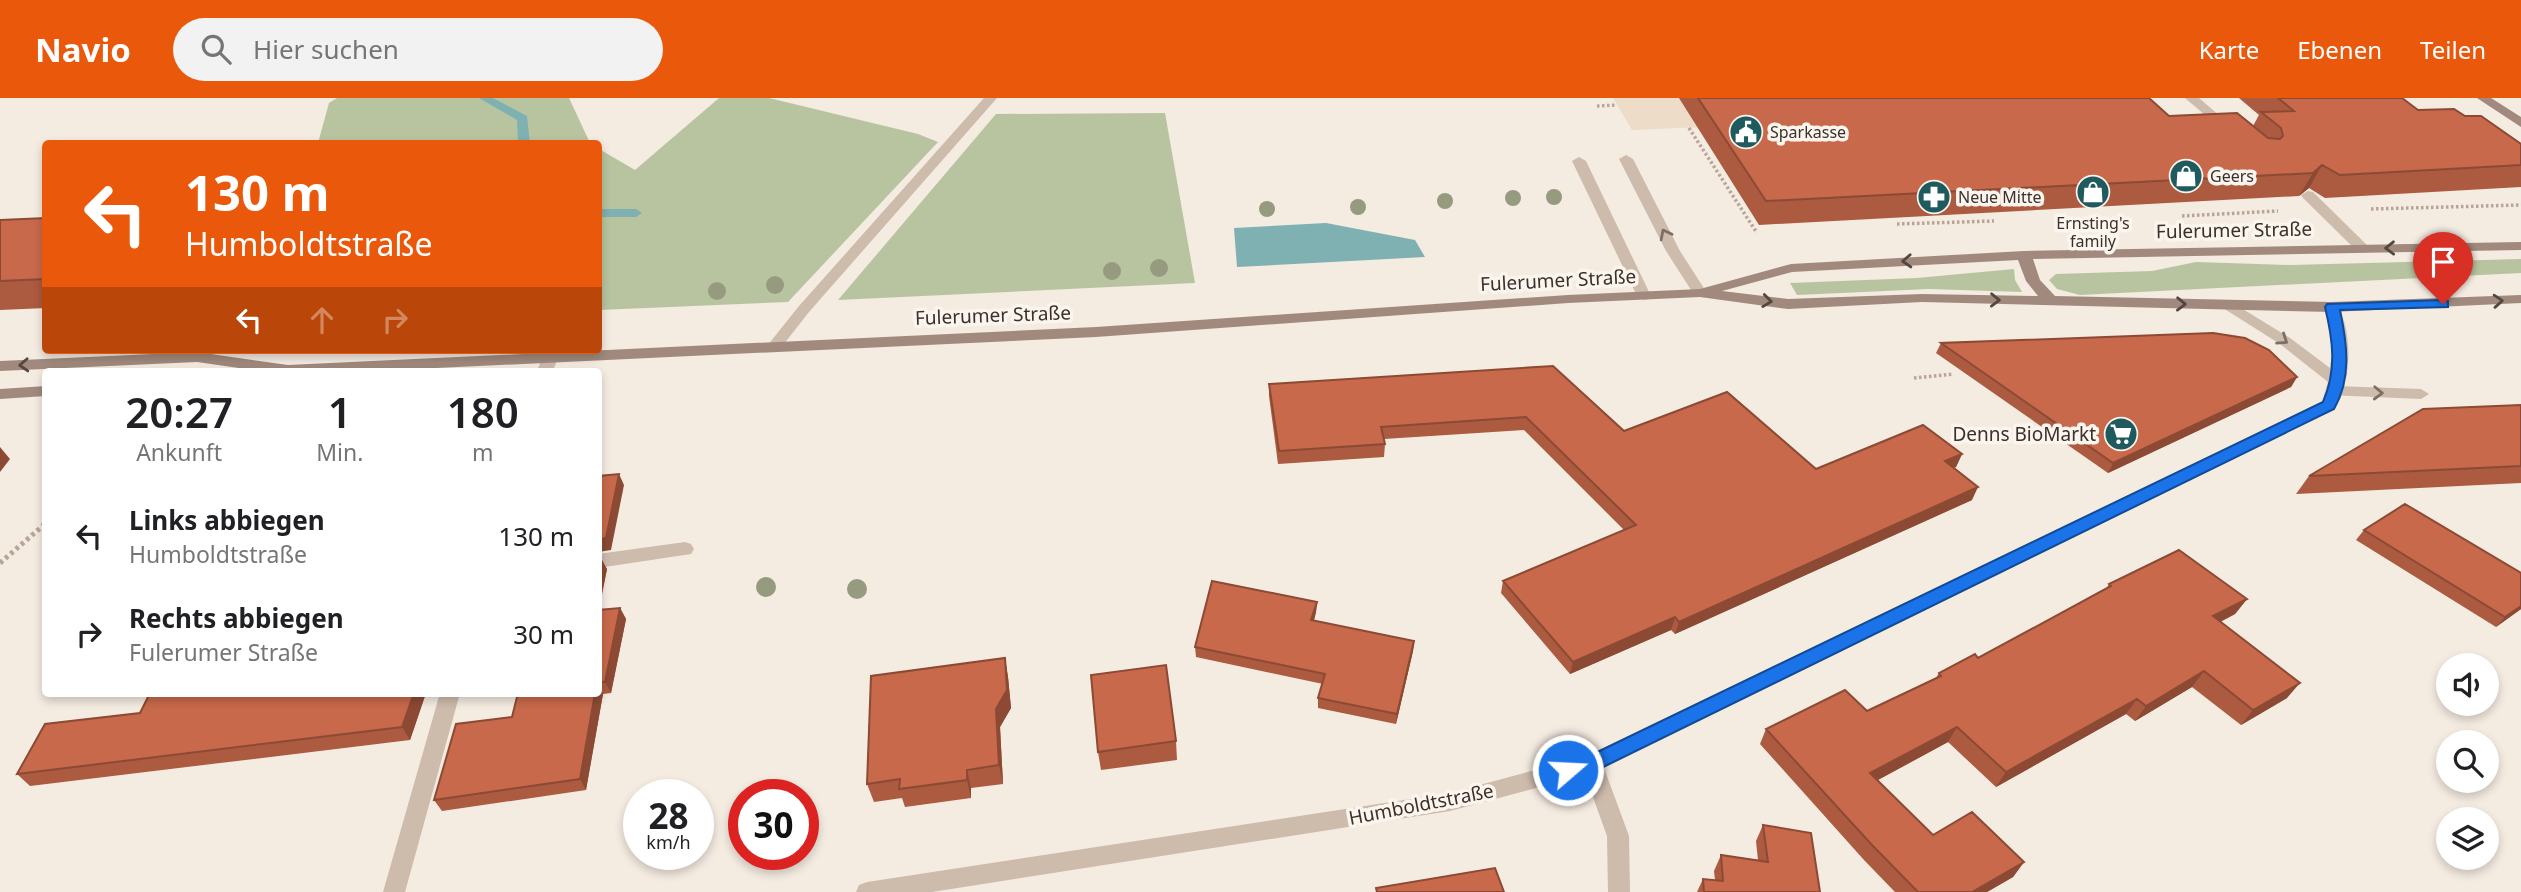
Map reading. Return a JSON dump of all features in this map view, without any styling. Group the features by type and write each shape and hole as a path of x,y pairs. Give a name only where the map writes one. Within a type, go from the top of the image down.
{"main road":[{"path":"2483,98 2521,123"},
{"name":"Fulerumer Straße","path":"1700,293 1791,268 2024,255 2521,246"},
{"path":"2024,255 2033,281 2051,301"},
{"name":"Fulerumer Straße","path":"0,366 197,357 288,368 547,364 775,346 1096,332 1700,293 1788,303 1922,299 2332,307 2521,299"},
{"path":"0,394 42,391"}],"street":[{"path":"775,346 804,309 991,98"},
{"path":"2191,98 2241,140"},
{"path":"1626,159 1673,251 1700,293"},
{"path":"1579,161 1644,296"},
{"path":"2308,195 2363,249"},
{"path":"2228,305 2285,341 2335,385 2421,394"},
{"path":"2332,307 2341,346 2335,385"},
{"name":"Humboldtstraße","path":"867,892 1450,802 1592,764 2329,405 2335,385"},
{"path":"602,560 685,549"},
{"path":"394,892 449,697"},
{"path":"1592,764 1618,836 1619,892"}],"path":[{"path":"1597,106 1617,105"},
{"path":"1689,128 1756,233"},
{"path":"2180,216 2521,205"},
{"path":"1914,377 1953,374"},
{"path":"0,563 42,526"}],"green space":[{"path":"337,98 569,98 589,140 319,140 329,103"},
{"path":"719,98 769,98 918,134 938,142 788,302 602,310 602,151 635,170"},
{"path":"1165,113 1195,283 838,300 996,114"},
{"path":"2521,259 2521,273 2080,295 2057,289 2049,280 2056,274 2152,271 2196,262 2291,265"},
{"path":"2014,269 2015,280 2022,292 1929,289 1797,295 1790,283 1917,278"}],"shaded area":[{"path":"1613,98 1827,98 1771,124 1632,130"}],"water":[{"path":"1326,223 1415,240 1425,257 1237,267 1234,228"}],"building":[{"path":"1698,98 2149,98 2169,116 2237,113 2268,138 2280,139 2283,136 2281,128 2261,112 2294,111 2278,98 2402,98 2418,110 2454,109 2465,116 2481,116 2521,144 2521,165 2340,175 2322,165 2313,173 1766,201"},
{"path":"42,218 42,279 0,281 0,220"},
{"name":"Denns BioMarkt","path":"2213,333 2245,338 2269,350 2297,377 2113,463 1941,343"},
{"path":"1553,366 1624,431 1727,392 1816,469 1923,425 1962,454 1945,461 1978,487 1679,622 1675,617 1573,662 1503,581 1636,525 1526,417 1381,427 1385,444 1279,451 1269,384"},
{"path":"2521,405 2521,466 2309,476 2423,409"},
{"path":"619,474 606,538 602,538 602,476"},
{"path":"2405,504 2521,573 2521,606 2505,617 2364,530"},
{"path":"2179,550 2247,599 2213,616 2300,683 2253,710 2204,671 2146,706 2137,699 2006,772 1957,727 1870,773 1933,835 1972,812 2024,862 1972,892 1918,892 1766,729 1845,690 1867,711 1941,676 1939,673 1975,654 1978,658 2111,586 2109,584"},
{"path":"1212,581 1317,602 1311,620 1414,641 1397,714 1318,698 1325,674 1195,647"},
{"path":"620,608 605,682 602,682 602,610"},
{"path":"1005,658 1007,690 996,709 999,765 967,770 967,780 899,789 900,779 867,784 871,676"},
{"path":"1166,665 1176,741 1098,752 1091,675"},
{"path":"148,697 413,697 402,727 17,774 45,724 140,713"},
{"path":"517,697 594,697 580,779 434,800 456,724 512,717"},
{"path":"1763,825 1811,833 1820,892 1704,892 1703,879 1723,881 1721,855 1768,862"},
{"path":"1495,868 1504,892 1377,892 1376,888"}],"waterway":[{"path":"485,98 523,118 524,140"},
{"path":"602,213 636,213"}],"place":[{"name":"Sparkasse","path":"1746,132"},
{"name":"Geers","path":"2186,176"},
{"name":"Ernsting's family","path":"2093,192"},
{"name":"Neue Mitte","path":"1934,197"},
{"name":"Denns BioMarkt","path":"2121,434"}],"route":[{"path":"1568,770 1592,764 2329,405 2335,391 2341,346 2332,307 2443,304"}]}
